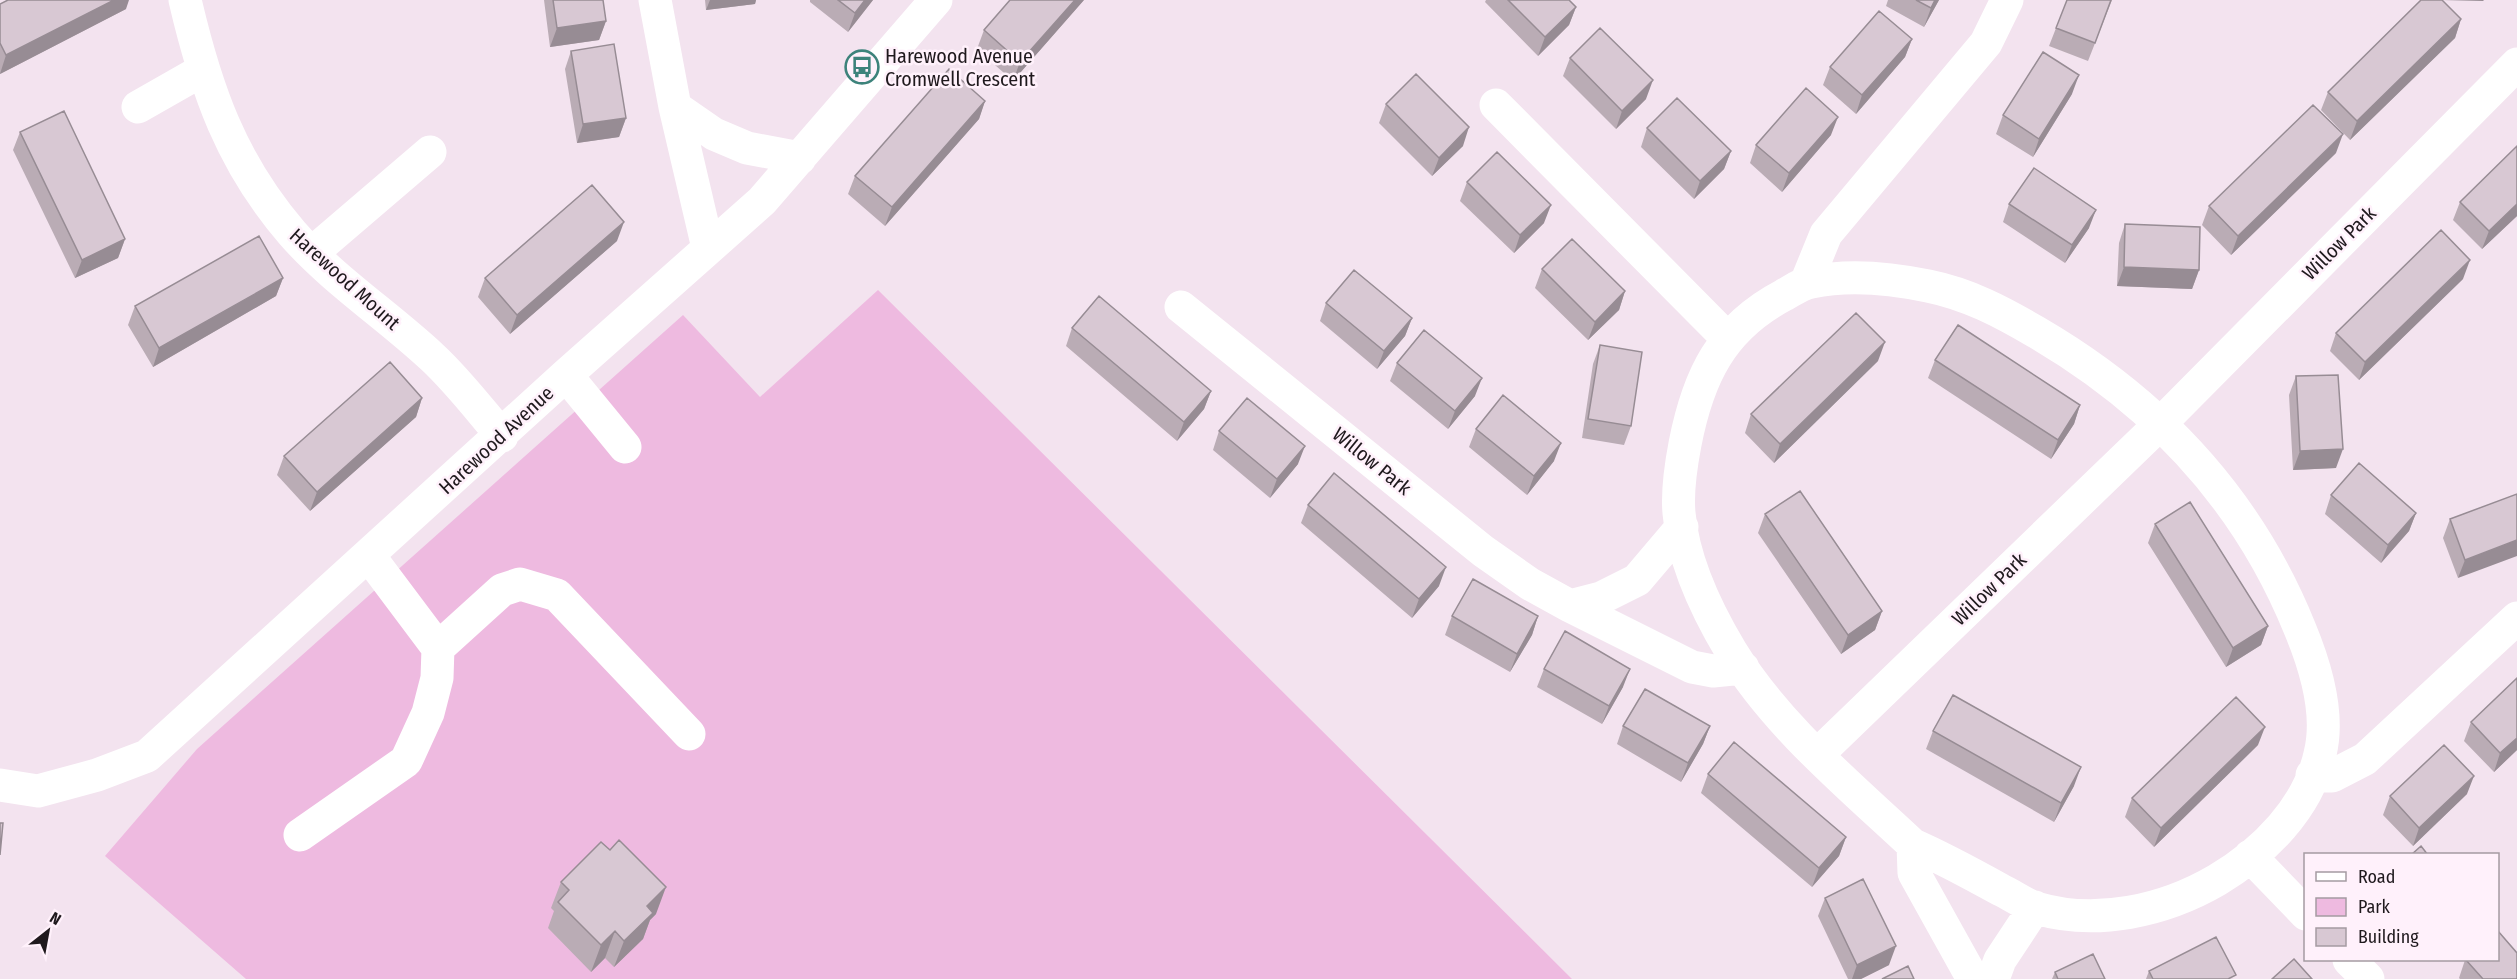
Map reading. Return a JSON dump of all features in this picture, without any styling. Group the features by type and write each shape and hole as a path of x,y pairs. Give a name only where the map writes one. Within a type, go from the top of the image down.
{"street":[{"name":"Harewood Mount","path":"185,0 203,70 222,125 254,182 292,232 312,253 433,358 502,436"},
{"path":"655,0 675,107 708,248"},
{"name":"Harewood Avenue","path":"0,785 38,791 97,775 147,756 502,436 566,375 762,201 936,0"},
{"path":"1806,283 1826,234 1986,43 2007,0"},
{"name":"Willow Park","path":"1817,755 2161,423 2517,64"},
{"path":"138,107 203,70"},
{"path":"1496,105 1728,339"},
{"path":"675,107 714,134 747,148 800,158"},
{"path":"312,253 430,152"},
{"path":"1871,277 1932,286 1987,303 2084,360 2161,423 2203,465 2285,592 2312,659 2322,716 2321,752 2304,799 2236,868 2198,891 2142,911 2101,915 2035,907 1913,844 1817,755 1757,688 1731,650 1690,562 1678,512 1682,458 1693,404 1708,366 1728,339 1761,307 1806,283 1871,277"},
{"name":"Willow Park","path":"1181,307 1483,550 1530,584 1692,667 1713,671 1743,668"},
{"path":"566,375 625,447"},
{"path":"1570,606 1601,598 1637,580 1682,527"},
{"path":"300,835 406,761 428,713 437,678 438,648 369,556"},
{"path":"438,648 502,590 520,584 557,595 689,734"},
{"path":"2313,775 2332,776 2365,759 2517,618"},
{"path":"1913,844 1914,873 1973,979"},
{"path":"2250,856 2304,912"},
{"path":"1993,979 2000,960 2035,907"},
{"path":"2350,961 2368,979"}],"green space":[{"path":"878,290 1572,979 246,979 105,856 197,749 683,315 760,397"}],"building":[{"path":"8,0 114,0 6,55 0,43 0,4"},
{"path":"553,0 603,0 606,21 557,28"},
{"path":"838,0 865,0 855,13"},
{"path":"1010,0 1075,0 1020,62 984,30"},
{"path":"1508,0 1569,0 1576,7 1545,37"},
{"path":"1916,0 1935,0 1931,8"},
{"path":"2067,0 2111,0 2095,43 2056,28"},
{"path":"2421,0 2442,0 2461,19 2357,121 2328,92"},
{"path":"1879,11 1912,39 1862,95 1830,67"},
{"path":"1600,28 1653,80 1622,111 1570,58"},
{"path":"614,44 626,118 583,124 571,51"},
{"path":"2043,52 2079,75 2039,139 2003,115"},
{"path":"949,69 985,101 892,207 855,176"},
{"path":"1416,74 1469,127 1439,158 1386,104"},
{"path":"1806,88 1838,117 1789,173 1756,145"},
{"path":"1677,98 1731,151 1700,181 1647,128"},
{"path":"2313,105 2343,134 2238,236 2209,206"},
{"path":"64,111 125,239 82,260 20,132"},
{"path":"2517,146 2517,204 2489,231 2460,202"},
{"path":"1497,152 1551,205 1520,235 1467,182"},
{"path":"2034,168 2096,210 2072,245 2009,204"},
{"path":"592,185 624,222 517,315 485,278"},
{"path":"2125,224 2200,227 2199,270 2124,267"},
{"path":"2441,230 2470,260 2365,362 2336,333"},
{"path":"259,236 283,278 159,348 135,306"},
{"path":"1572,239 1625,291 1595,322 1542,269"},
{"path":"1354,270 1412,318 1384,351 1326,303"},
{"path":"1099,296 1211,391 1184,422 1072,328"},
{"path":"1856,313 1885,342 1780,444 1751,414"},
{"path":"1958,325 2080,405 2058,440 1935,360"},
{"path":"1424,330 1482,378 1455,411 1397,363"},
{"path":"1600,345 1642,352 1631,426 1588,419"},
{"path":"390,362 422,398 317,492 284,456"},
{"path":"2338,375 2343,449 2300,451 2296,376"},
{"path":"1503,395 1561,443 1534,476 1476,429"},
{"path":"1247,398 1305,446 1277,479 1219,431"},
{"path":"2359,463 2416,513 2388,545 2331,495"},
{"path":"1334,473 1446,567 1419,599 1308,505"},
{"path":"1800,491 1882,611 1848,635 1765,514"},
{"path":"2517,494 2517,540 2465,560 2450,519"},
{"path":"2190,502 2268,626 2233,648 2155,524"},
{"path":"1473,579 1538,616 1517,654 1452,616"},
{"path":"1565,631 1630,669 1609,706 1544,669"},
{"path":"2517,678 2517,738 2500,753 2471,722"},
{"path":"1645,689 1710,726 1688,763 1623,726"},
{"path":"1953,695 2081,767 2061,803 1933,731"},
{"path":"2236,697 2265,727 2161,828 2132,798"},
{"path":"1734,742 1846,837 1819,868 1708,774"},
{"path":"2444,745 2474,776 2419,828 2390,796"},
{"path":"0,823 3,823 0,855"},
{"path":"619,840 666,887 647,906 653,913 624,941 615,931 601,945 558,902 569,890 561,882 601,842 610,850"},
{"path":"2421,846 2426,853 2413,853"},
{"path":"1863,879 1896,946 1857,965 1825,898"},
{"path":"2499,932 2517,953 2517,979 2483,979 2467,961 2499,961"},
{"path":"2216,937 2236,975 2228,979 2153,979 2149,971"},
{"path":"2093,954 2105,979 2058,979 2055,972"},
{"path":"2294,959 2312,979 2272,979"},
{"path":"1908,966 1914,979 1882,979"}],"place":[{"name":"Harewood Avenue Cromwell Crescent","path":"862,67"}]}
